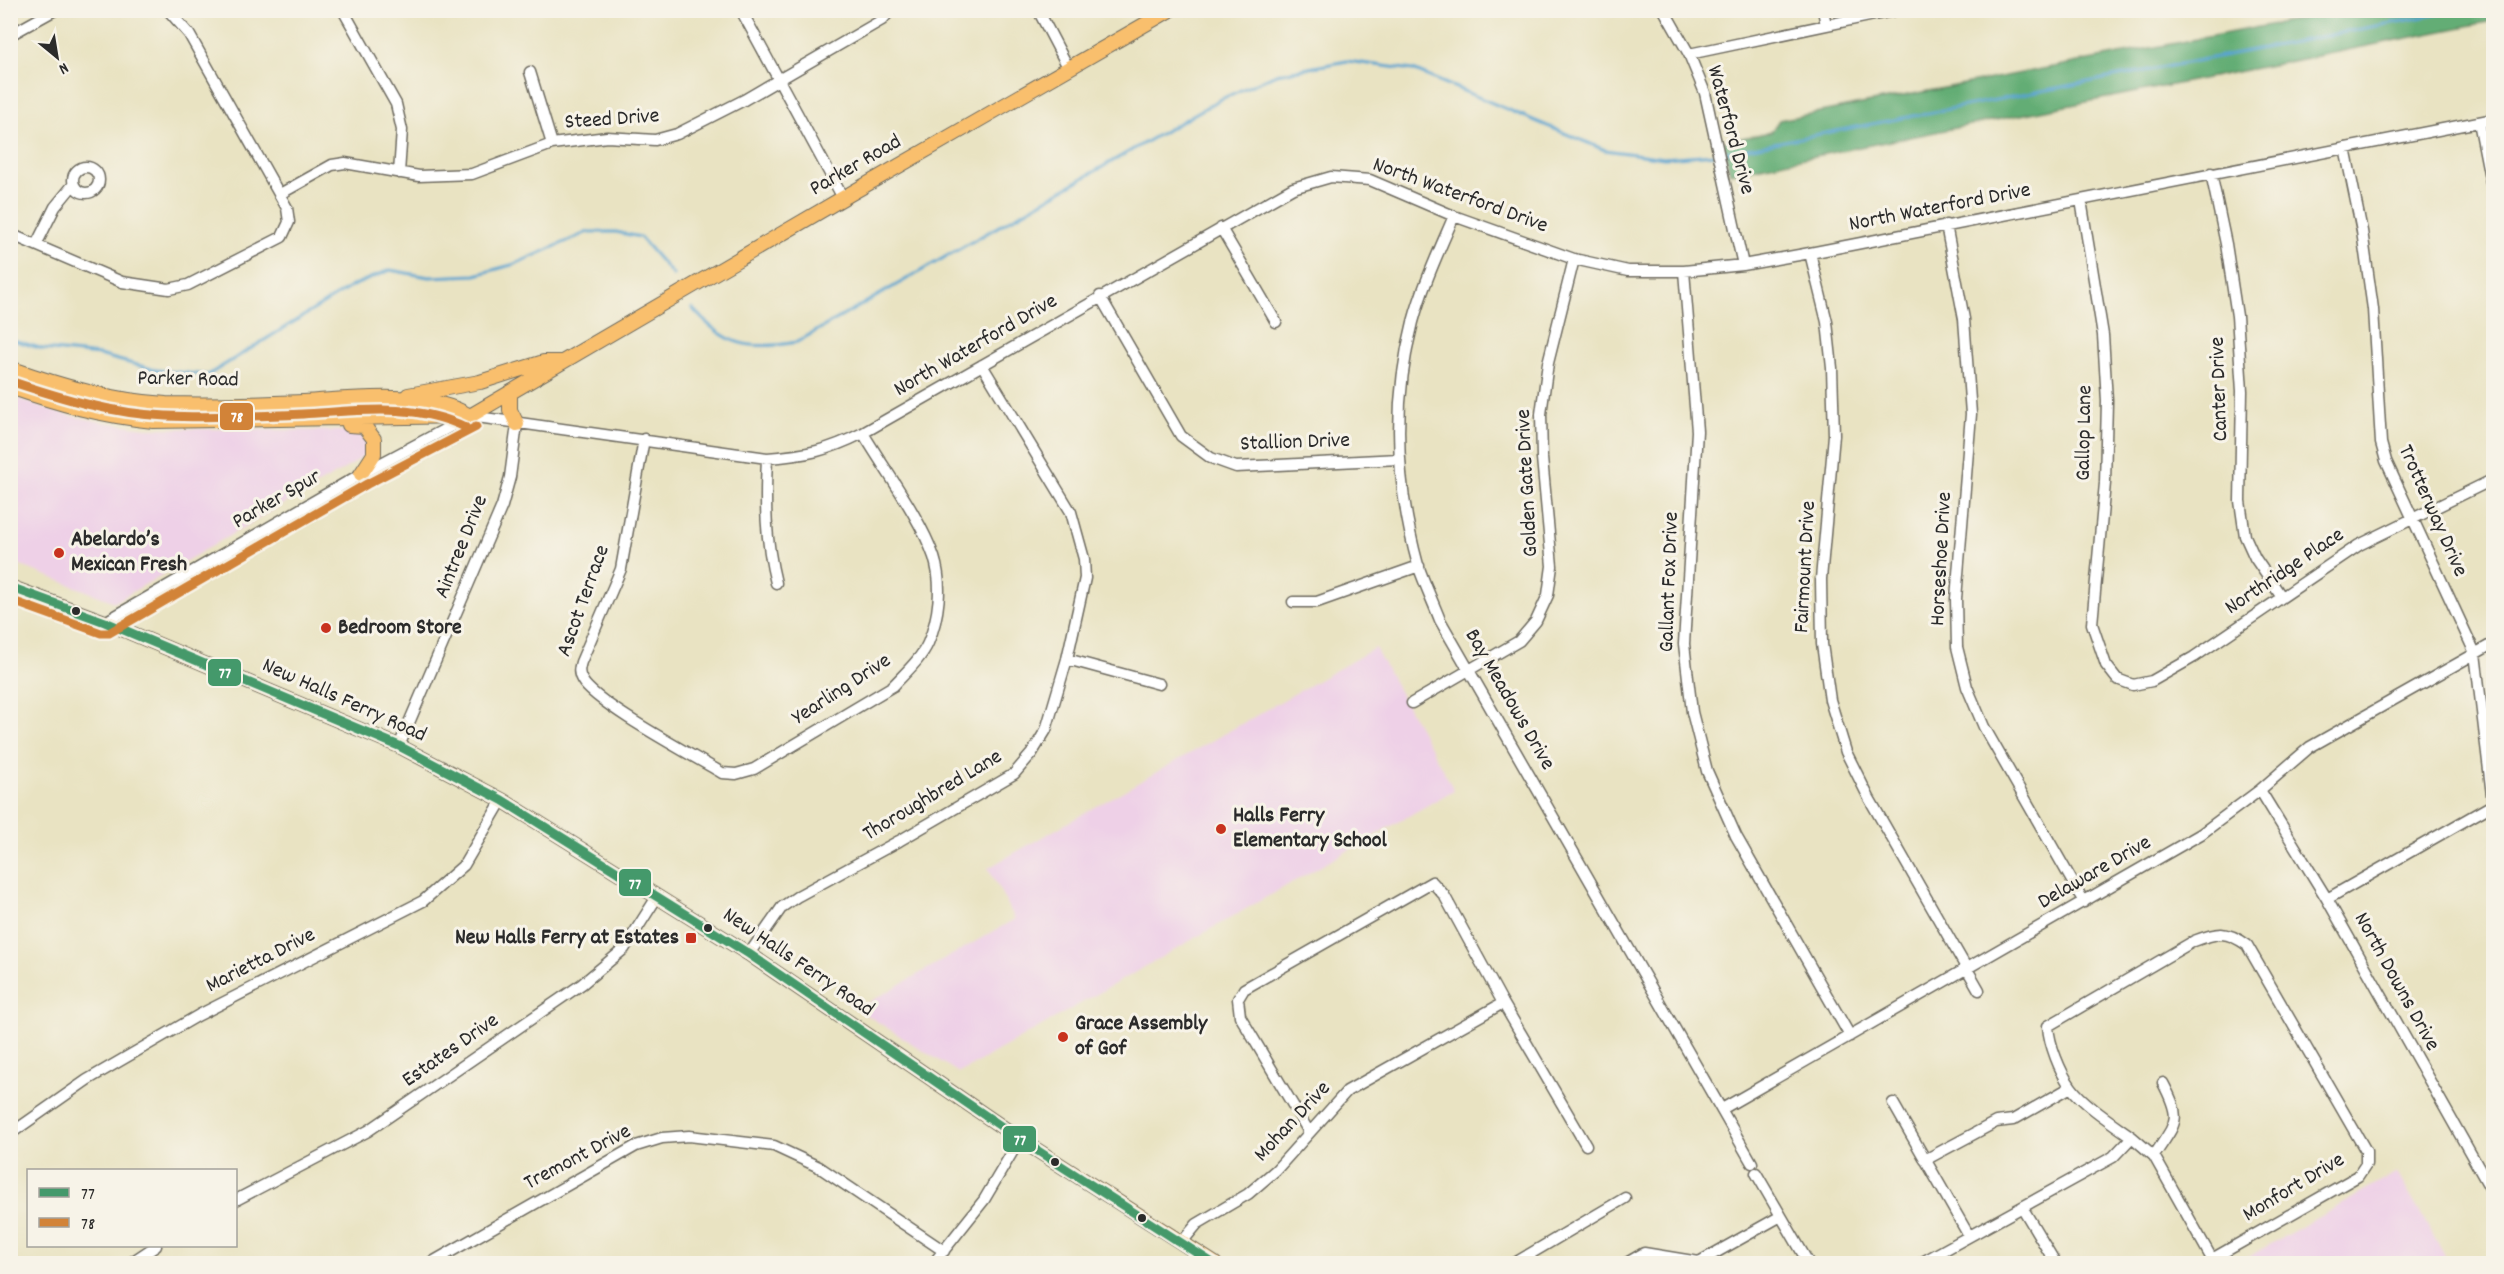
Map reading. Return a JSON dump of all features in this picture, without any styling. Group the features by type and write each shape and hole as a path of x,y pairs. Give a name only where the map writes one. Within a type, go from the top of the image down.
{"main road":[{"name":"Parker Road","path":"10,387 61,405 120,417 187,421 470,416 1170,10"},
{"name":"Parker Road","path":"370,399 480,382 544,362 564,362"},
{"name":"Parker Road","path":"10,368 86,393 132,401 202,404 370,399 433,402 455,407 470,416"},
{"path":"510,393 510,410 517,424"},
{"path":"287,420 364,426 374,439 374,454 361,474"},
{"name":"New Halls Ferry Road","path":"10,587 105,622 399,746 502,800 749,954 1020,1139 1215,1263"}],"street":[{"path":"10,35 55,10"},
{"path":"10,234 122,282 169,289 189,285 282,237 289,222 287,208 280,194 189,34 168,10"},
{"path":"343,10 396,104 402,130 399,173"},
{"path":"741,10 780,78 843,198"},
{"name":"Steed Drive","path":"280,194 332,165 345,163 419,176 472,174 552,144 607,137 655,140 677,134 744,100 882,20 891,10"},
{"path":"1038,10 1069,69"},
{"name":"Waterford Drive","path":"1664,10 1689,54 1705,93 1743,265"},
{"path":"1822,10 1826,25"},
{"path":"1689,54 1898,10"},
{"path":"530,72 552,144"},
{"name":"North Waterford Drive","path":"470,416 767,458 803,456 832,449 863,434 1100,296 1293,188 1331,177 1370,180 1454,216 1574,259 1628,271 1684,271 1743,265 1810,253 2493,119"},
{"path":"2479,122 2493,198"},
{"name":"Trotterway Drive","path":"2345,148 2362,231 2373,309 2381,443 2386,461 2475,653 2493,807"},
{"name":"Canter Drive","path":"2211,174 2226,244 2237,316 2242,391 2240,501 2245,536 2255,558 2281,596"},
{"path":"36,245 55,207 74,185"},
{"name":"Gallop Lane","path":"2080,200 2103,335 2107,401 2105,483 2092,624 2106,665"},
{"name":"Bay Meadows Drive","path":"1454,216 1430,272 1413,322 1399,412 1399,459 1407,516 1419,566 1440,620 1809,1263"},
{"name":"Horseshoe Drive","path":"1946,225 1964,319 1971,414 1956,599 1957,647 1967,687 1984,727 2084,902"},
{"path":"1221,228 1276,322"},
{"name":"Fairmount Drive","path":"1810,253 1827,322 1832,369 1834,435 1821,579 1822,644 1830,700 1846,752 1869,798 1979,990"},
{"name":"Golden Gate Drive","path":"1412,703 1520,641 1536,621 1548,595 1552,566 1542,458 1541,414 1548,363 1574,259"},
{"name":"Gallant Fox Drive","path":"1684,271 1697,431 1684,644 1692,712 1707,771 1736,836 1850,1036"},
{"name":"Stallion Drive","path":"1100,296 1181,436 1211,458 1236,467 1399,459"},
{"name":"Thoroughbred Lane","path":"749,954 782,907 1014,774 1032,753 1046,730 1067,659 1085,578 1080,538 1071,512 982,365"},
{"name":"Parker Spur","path":"105,622 361,474 470,416"},
{"name":"Aintree Drive","path":"399,746 502,506 510,477 517,424"},
{"name":"Yearling Drive","path":"722,773 736,774 754,769 893,686 927,645 936,620 939,598 934,558 920,528 863,434"},
{"name":"Ascot Terrace","path":"644,439 621,569 579,671 588,689 606,703 722,773"},
{"path":"767,458 764,515 769,554 776,583"},
{"name":"Northridge Place","path":"2106,665 2117,679 2133,685 2152,681 2194,657 2359,545 2493,479"},
{"path":"1293,602 1317,602 1419,566"},
{"name":"Delaware Drive","path":"1722,1109 2201,834 2260,790 2310,747 2493,643"},
{"path":"1067,659 1159,684"},
{"name":"North Downs Drive","path":"2260,790 2327,899 2493,1195"},
{"name":"Marietta Drive","path":"10,1134 87,1080 199,1015 423,902 464,865 502,800"},
{"path":"2327,899 2493,807"},
{"path":"1309,1132 1240,1016 1238,999 1244,989 1432,882 1444,895 1503,1003 1586,1145"},
{"name":"Estates Drive","path":"237,1199 368,1131 582,984 624,949 657,897"},
{"name":"Monfort Drive","path":"2071,1087 2049,1041 2048,1026 2194,941 2214,934 2232,934 2247,945 2366,1151 2366,1164 2358,1176 2212,1259 2154,1156"},
{"name":"Mohan Drive","path":"1182,1242 1197,1224 1248,1194 1262,1182 1347,1091 1503,1003"},
{"path":"1925,1160 1996,1122 2013,1120 2071,1087 2105,1118 2154,1156 2175,1123 2175,1106 2163,1083"},
{"path":"1893,1103 1969,1236"},
{"name":"Tremont Drive","path":"429,1263 449,1259 636,1146 662,1138 689,1136 774,1146 819,1167 944,1251"},
{"path":"1919,1263 2113,1156 2132,1137"},
{"path":"933,1263 984,1200 1020,1139"},
{"path":"1513,1263 1625,1198"},
{"path":"2022,1207 2056,1263"},
{"path":"1625,1263 1644,1253 1700,1263 1781,1216"},
{"path":"129,1263 153,1247"}],"shaded area":[{"path":"10,396 62,414 102,422 146,428 344,431 356,433 364,438 367,446 364,455 353,464 115,602 11,562"},
{"name":"Halls Ferry Elementary School","path":"1375,648 1454,790 959,1073 857,1009 1015,919 988,868"},
{"path":"2397,1173 2449,1263 2237,1263"}],"green space":[{"path":"2341,11 2493,11 2493,21 1730,173 1723,142 1771,132 1779,120"}],"waterway":[{"path":"1722,153 2459,10"},
{"path":"692,308 716,331 739,343 765,346 797,342 1219,100 1276,74 1347,61 1413,70 1605,150 1664,158 1715,154"},
{"path":"10,339 43,349 99,355 156,370 208,375 352,286 390,270 429,277 475,275 515,264 588,232 616,232 640,237 673,275"}],"transit line":[{"name":"78","path":"10,381 87,404 146,415 235,416 385,410 425,414 465,427"},
{"name":"78","path":"10,600 101,633 109,633 367,484 476,427"},
{"name":"77","path":"10,587 105,622 399,746 502,800 749,954 1021,1140 1214,1264"}],"place":[{"name":"Abelardo’s Mexican Fresh","path":"59,553"},
{"name":"Bedroom Store","path":"326,628"},
{"name":"Halls Ferry Elementary School","path":"1221,829"},
{"name":"New Halls Ferry at Estates","path":"691,938"},
{"name":"Grace Assembly of Gof","path":"1063,1037"}]}
